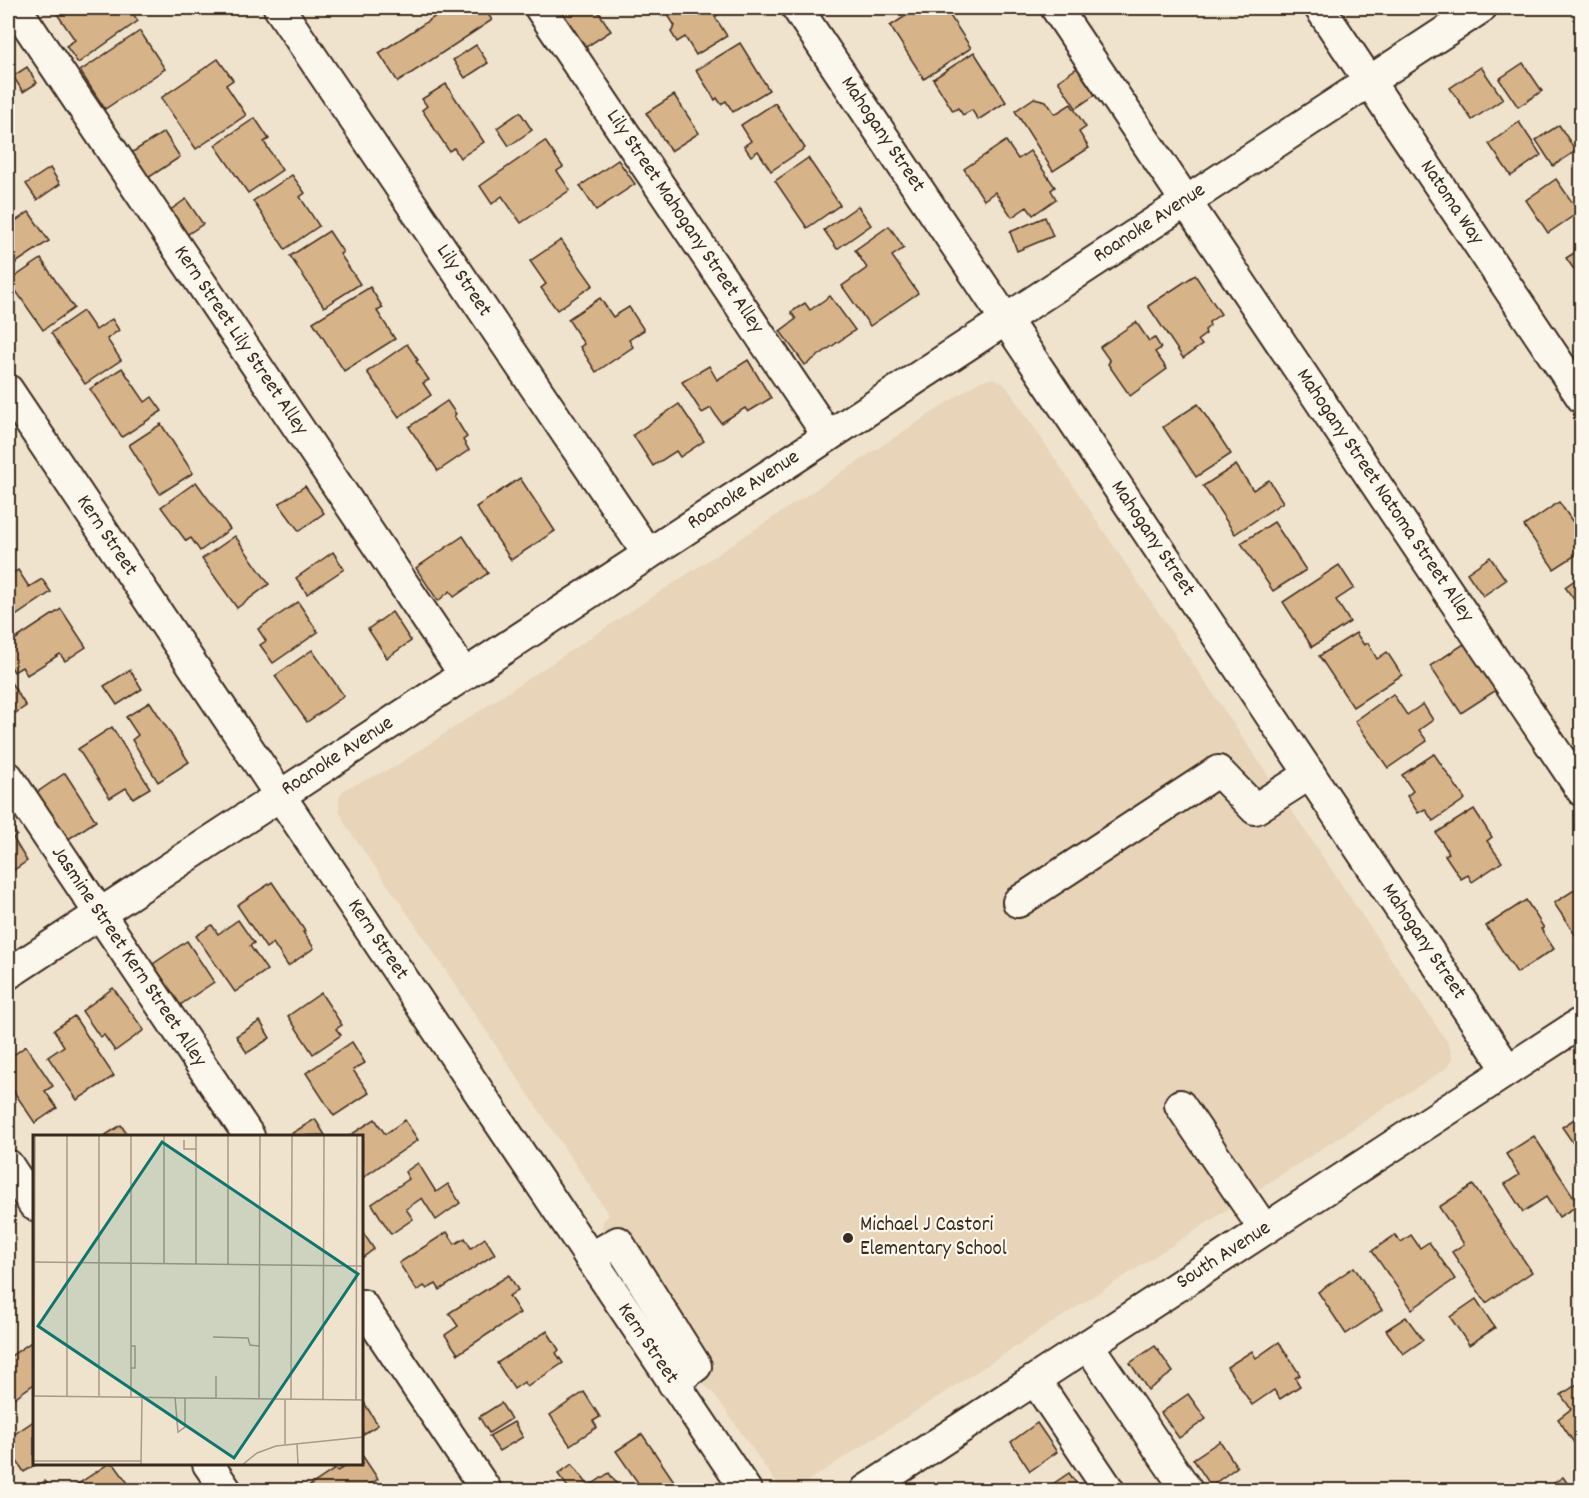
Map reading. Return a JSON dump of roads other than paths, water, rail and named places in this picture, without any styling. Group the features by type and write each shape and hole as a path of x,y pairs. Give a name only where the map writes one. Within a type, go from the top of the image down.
{"street":[{"name":"Kern Street Lily Street Alley","path":"16,8 464,674"},
{"name":"Lily Street","path":"279,8 648,554"},
{"name":"Lily Street Mahogany Street Alley","path":"540,8 828,436"},
{"name":"Mahogany Street","path":"797,8 1508,1070"},
{"name":"Mahogany Street Natoma Street Alley","path":"1056,8 1187,200 1581,791"},
{"name":"Natoma Way","path":"1320,8 1581,398"},
{"name":"Roanoke Avenue","path":"8,974 1481,8"},
{"name":"Kern Street","path":"8,390 746,1491"},
{"path":"1018,903 1218,771 1255,808 1310,774"},
{"name":"Jasmine Street Kern Street Alley","path":"8,777 248,1135"},
{"name":"South Avenue","path":"866,1491 1581,1022"},
{"path":"1180,1105 1264,1229"},
{"path":"8,1165 33,1203"},
{"path":"363,1306 486,1491"},
{"path":"1088,1345 1187,1491"},
{"path":"1035,1380 1109,1491"},
{"path":"209,1465 226,1491"}],"place":[{"name":"Michael J Castori Elementary School","path":"848,1238"}]}
